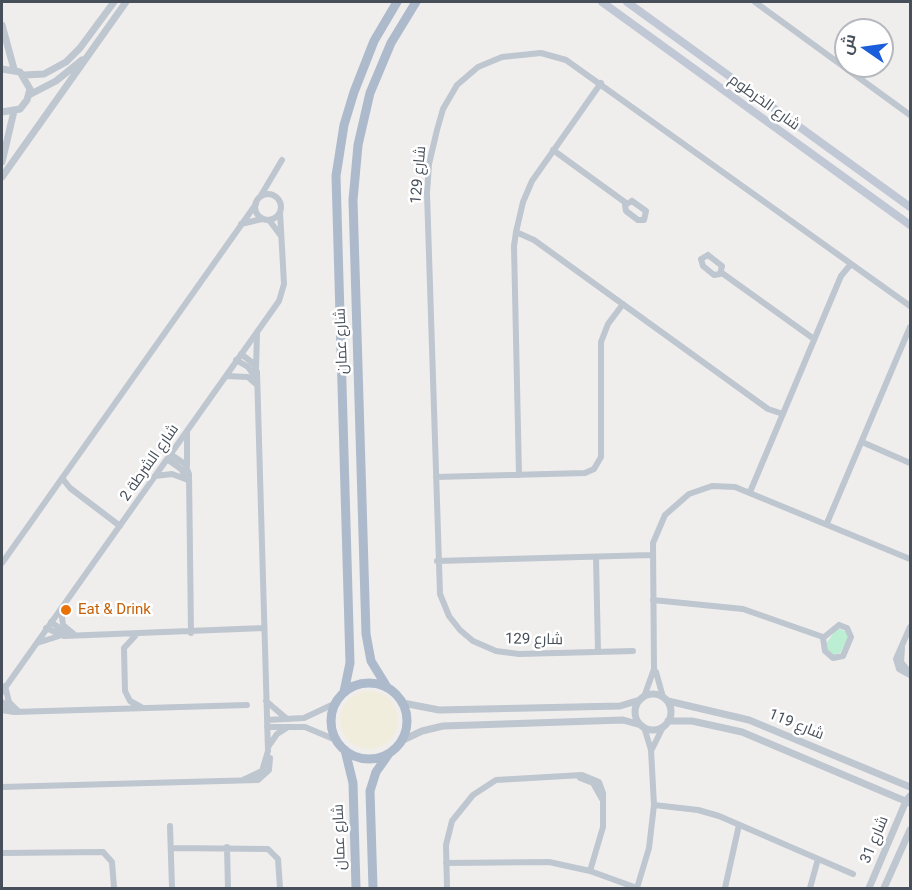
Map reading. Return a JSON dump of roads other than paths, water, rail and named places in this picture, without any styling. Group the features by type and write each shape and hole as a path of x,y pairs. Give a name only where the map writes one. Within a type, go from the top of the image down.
{"main road":[{"name":"شارع عمان","path":"344,692 350,663 336,176 344,125 354,92 374,41 397,2"},
{"name":"شارع عمان","path":"387,687 371,661 366,634 353,200 358,145 370,93 391,43 416,2"},
{"name":"شارع الخرطوم","path":"602,2 910,225"},
{"name":"شارع الخرطوم","path":"627,2 910,207"},
{"path":"361,684 379,684 387,687 403,703 407,726 401,741 388,754 370,759 352,755 336,740 331,725 336,703 344,692 361,684"},
{"name":"شارع عمان","path":"345,750 353,783 356,888"},
{"name":"شارع عمان","path":"373,888 370,791 376,772 388,754"}],"street":[{"path":"24,75 44,74 66,62 80,48 114,2"},
{"path":"2,177 126,2"},
{"path":"755,2 764,4 910,115"},
{"path":"2,25 14,69"},
{"path":"29,95 64,75 91,50"},
{"name":"شارع 129","path":"633,651 503,653 480,645 460,630 445,609 438,587 427,193 432,152 443,109 458,85 471,72 512,54 541,53 558,56 578,66 910,306"},
{"path":"2,69 14,69 24,75 28,82 29,95 24,105 14,111 2,111"},
{"path":"519,475 514,246 516,232 526,194 553,150 601,83"},
{"path":"2,162 14,111"},
{"path":"553,150 626,203"},
{"path":"2,563 256,204 282,160"},
{"path":"273,178 274,196"},
{"path":"241,225 276,218 280,212 279,201 267,194 260,197"},
{"path":"256,204 257,214 262,219"},
{"name":"شارع الشرطة 2","path":"3,689 169,457 283,292 280,212"},
{"path":"270,220 282,236"},
{"path":"516,232 534,240 768,410 783,414"},
{"path":"750,492 841,276 851,264"},
{"path":"722,273 814,339"},
{"path":"436,477 585,473 599,464 601,454 601,342 608,324 623,304"},
{"path":"827,524 910,327"},
{"path":"259,328 256,340 256,369 268,749"},
{"path":"238,357 256,369"},
{"path":"238,357 252,370 257,382"},
{"path":"225,376 248,377 257,382"},
{"path":"188,428 191,633"},
{"path":"862,442 910,463"},
{"path":"169,457 187,467"},
{"path":"169,457 188,480"},
{"path":"155,476 172,474 188,480"},
{"path":"62,478 70,488 121,524"},
{"path":"57,485 70,488"},
{"path":"651,750 671,711 654,669 652,555 655,536 661,522 682,498 697,490 720,486 750,492 910,559"},
{"path":"437,561 652,555"},
{"path":"596,557 598,652"},
{"path":"653,600 743,609 824,637"},
{"path":"61,608 63,625 72,635"},
{"path":"49,625 72,635"},
{"path":"49,625 60,636"},
{"path":"839,625 847,628 851,637 843,656 836,658 825,651 824,637 839,625"},
{"path":"910,627 903,645 901,662 910,674"},
{"path":"34,645 60,636 72,635 264,630"},
{"path":"137,634 124,648 125,691 130,701 142,708"},
{"path":"446,863 537,861 590,871 637,888 650,848 654,805 651,750 636,710 654,669"},
{"path":"3,689 9,702 18,711"},
{"path":"403,703 417,708 439,710 620,706 654,694 665,699"},
{"name":"شارع 119","path":"665,699 749,720 910,787"},
{"path":"266,701 290,723"},
{"path":"2,702 18,711"},
{"path":"2,787 243,780 262,771 268,749 277,734 290,723 317,714 336,703"},
{"path":"4,711 247,705"},
{"path":"401,741 422,730 443,726 623,720 655,730 666,724"},
{"name":"شارع 119","path":"666,724 692,721 742,732 909,800"},
{"path":"267,723 290,723 313,729 336,740"},
{"path":"447,888 446,839 452,821 459,810 484,786 496,780 587,776 597,780 602,787 602,836 590,871"},
{"name":"شارع 31","path":"868,888 909,800"},
{"path":"654,805 698,810 853,874"},
{"path":"725,888 739,825"},
{"path":"170,826 172,888"},
{"name":"شارع 31","path":"885,888 910,830"},
{"path":"171,848 260,847 272,851 279,863 280,888"},
{"path":"227,848 228,888"},
{"path":"2,853 103,852 112,862 114,888"},
{"path":"810,888 818,859"}],"place":[{"name":"Eat & Drink","path":"66,610"}]}
